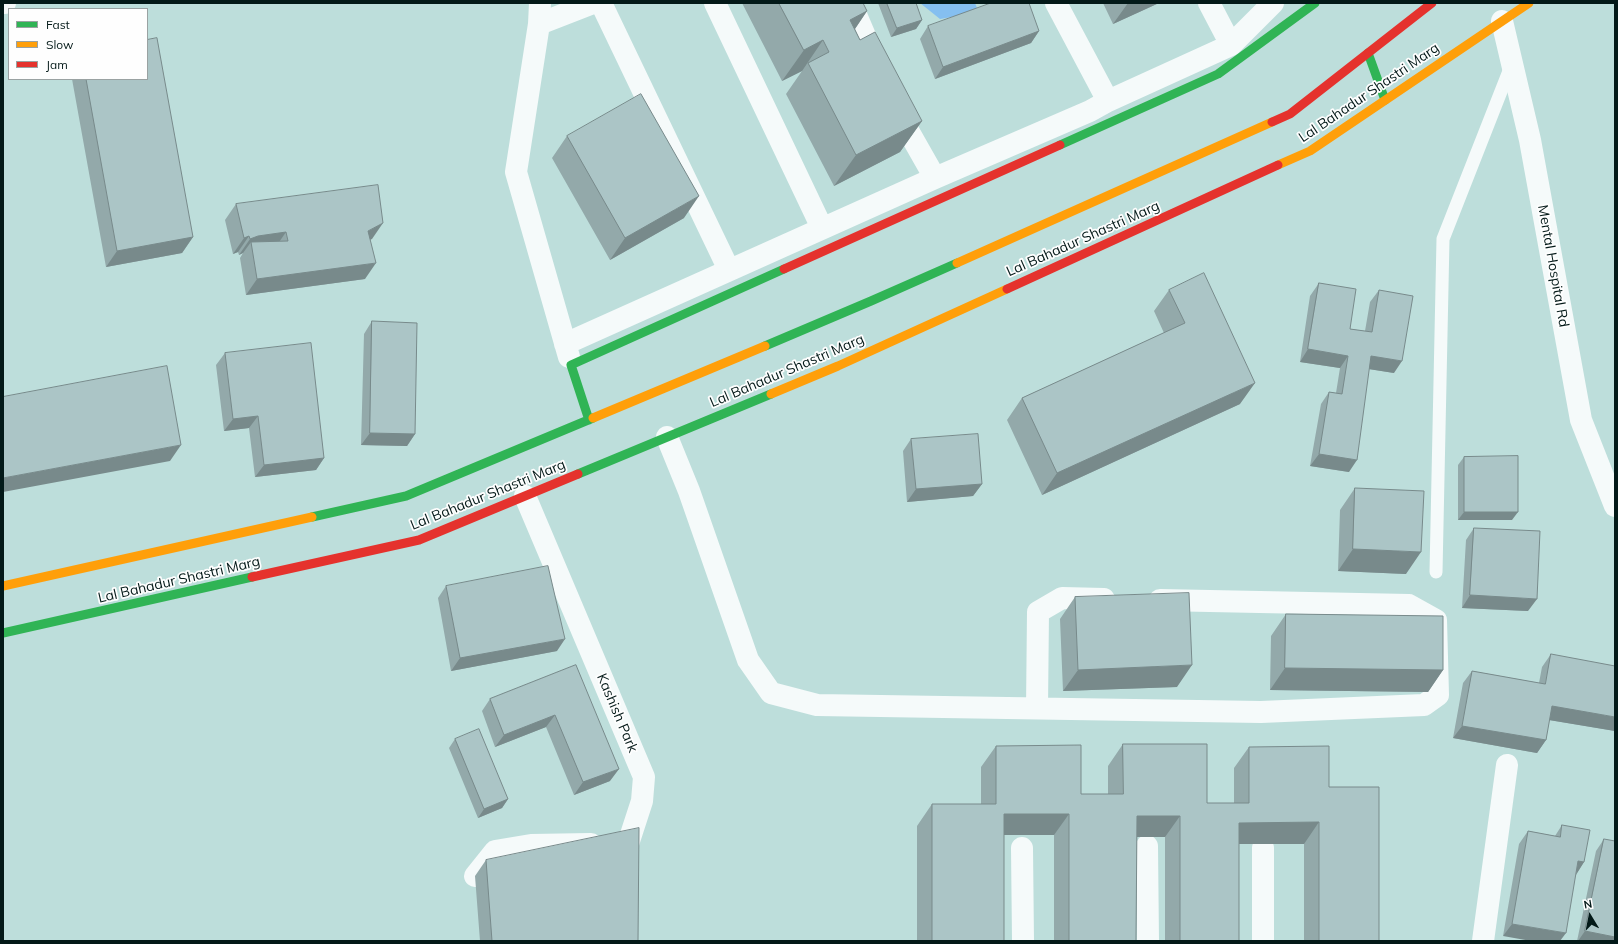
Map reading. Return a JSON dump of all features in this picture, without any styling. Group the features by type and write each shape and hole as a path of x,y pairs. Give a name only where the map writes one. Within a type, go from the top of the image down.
{"main road":[{"path":"589,420 572,365 1218,74 1315,3"},
{"name":"Lal Bahadur Shastri Marg","path":"3,586 406,496 870,301 1290,114 1432,3"},
{"name":"Lal Bahadur Shastri Marg","path":"3,633 419,540 838,366 1310,151 1529,3"},
{"path":"1368,53 1385,100"}],"street":[{"path":"572,365 516,172 540,13 593,3"},
{"path":"601,3 729,270"},
{"path":"715,3 822,228"},
{"path":"851,3 896,108 935,178"},
{"path":"1056,3 1108,101"},
{"path":"1209,3 1231,45"},
{"path":"565,344 822,228 1090,111 1108,101 1231,45 1273,3"},
{"name":"Mental Hospital Rd","path":"1502,21 1530,140 1581,420 1615,506"},
{"path":"668,437 689,491 748,660 771,693 817,705 1261,712 1424,705 1438,695 1436,620 1409,605 1062,598 1038,612 1037,708"},
{"name":"Kashish Park","path":"525,496 644,777 642,801 628,844 622,879"},
{"path":"1483,941 1507,765"},
{"path":"475,876 495,851 531,844 628,844"},
{"path":"1147,846 1148,941"},
{"path":"1022,848 1023,941"},
{"path":"1263,941 1264,848"}],"lane":[{"path":"1436,572 1443,239 1512,65"}],"water":[{"path":"920,3 975,3 977,8 970,14 940,19"}],"building":[{"path":"779,3 863,3 867,11 850,20 860,40 875,32 922,121 856,155 808,63 829,52 823,40 804,50"},
{"path":"887,3 916,3 922,20 897,28"},
{"path":"991,3 1029,3 1039,31 943,67 928,26"},
{"path":"157,38 193,237 117,251 86,80 148,80 148,40"},
{"path":"641,94 699,196 625,238 567,136"},
{"path":"378,185 383,223 368,231 376,263 257,279 251,242 288,241 286,232 258,236 250,239 249,236 244,238 236,204"},
{"path":"1204,273 1255,383 1057,473 1022,398 1185,323 1169,290"},
{"path":"1319,283 1356,289 1350,329 1372,332 1379,290 1413,296 1402,361 1371,356 1357,460 1319,454 1329,392 1342,394 1348,356 1308,349"},
{"path":"372,321 417,323 415,434 370,433"},
{"path":"311,343 324,458 264,465 258,416 233,419 225,353"},
{"path":"167,366 181,445 3,478 3,397"},
{"path":"978,434 982,484 916,489 911,439"},
{"path":"1518,456 1518,512 1464,512 1464,457"},
{"path":"1355,488 1424,491 1421,552 1353,549"},
{"path":"1474,528 1540,531 1537,599 1470,595"},
{"path":"548,566 565,639 460,658 446,586"},
{"path":"1189,593 1192,665 1078,670 1075,597"},
{"path":"1286,614 1443,616 1443,670 1285,668"},
{"path":"1551,654 1615,666 1615,717 1552,706 1546,740 1462,726 1472,671 1545,684"},
{"path":"576,665 619,769 583,782 555,715 504,735 490,699"},
{"path":"479,729 508,799 484,809 455,739"},
{"path":"1123,744 1207,744 1207,803 1249,803 1249,747 1329,746 1329,787 1379,787 1379,941 1319,941 1319,822 1239,823 1239,941 1180,941 1180,816 1137,816 1136,941 1069,941 1069,814 1004,814 1004,941 932,941 932,804 996,804 996,746 1081,745 1081,794 1123,794"},
{"path":"1562,825 1590,830 1584,862 1578,861 1566,933 1512,924 1528,831 1560,837"},
{"path":"639,828 638,941 492,941 486,860"},
{"path":"1604,839 1615,841 1615,937 1585,931"}],"traffic: fast":[{"path":"1060,145 1218,74 1315,3"},
{"path":"1368,53 1385,100"},
{"path":"765,346 957,263"},
{"path":"589,420 571,365 784,269"},
{"path":"578,474 771,394"},
{"path":"312,517 406,496 593,418"},
{"path":"3,633 252,577"}],"traffic: slow":[{"path":"1278,165 1310,151 1529,3"},
{"path":"957,263 1272,122"},
{"path":"771,394 838,366 1007,289"},
{"path":"593,418 765,346"},
{"path":"3,586 312,517"}],"traffic: jam":[{"path":"1272,122 1290,114 1432,3"},
{"path":"784,269 1060,145"},
{"path":"1007,289 1278,165"},
{"path":"252,577 419,540 578,474"}]}
